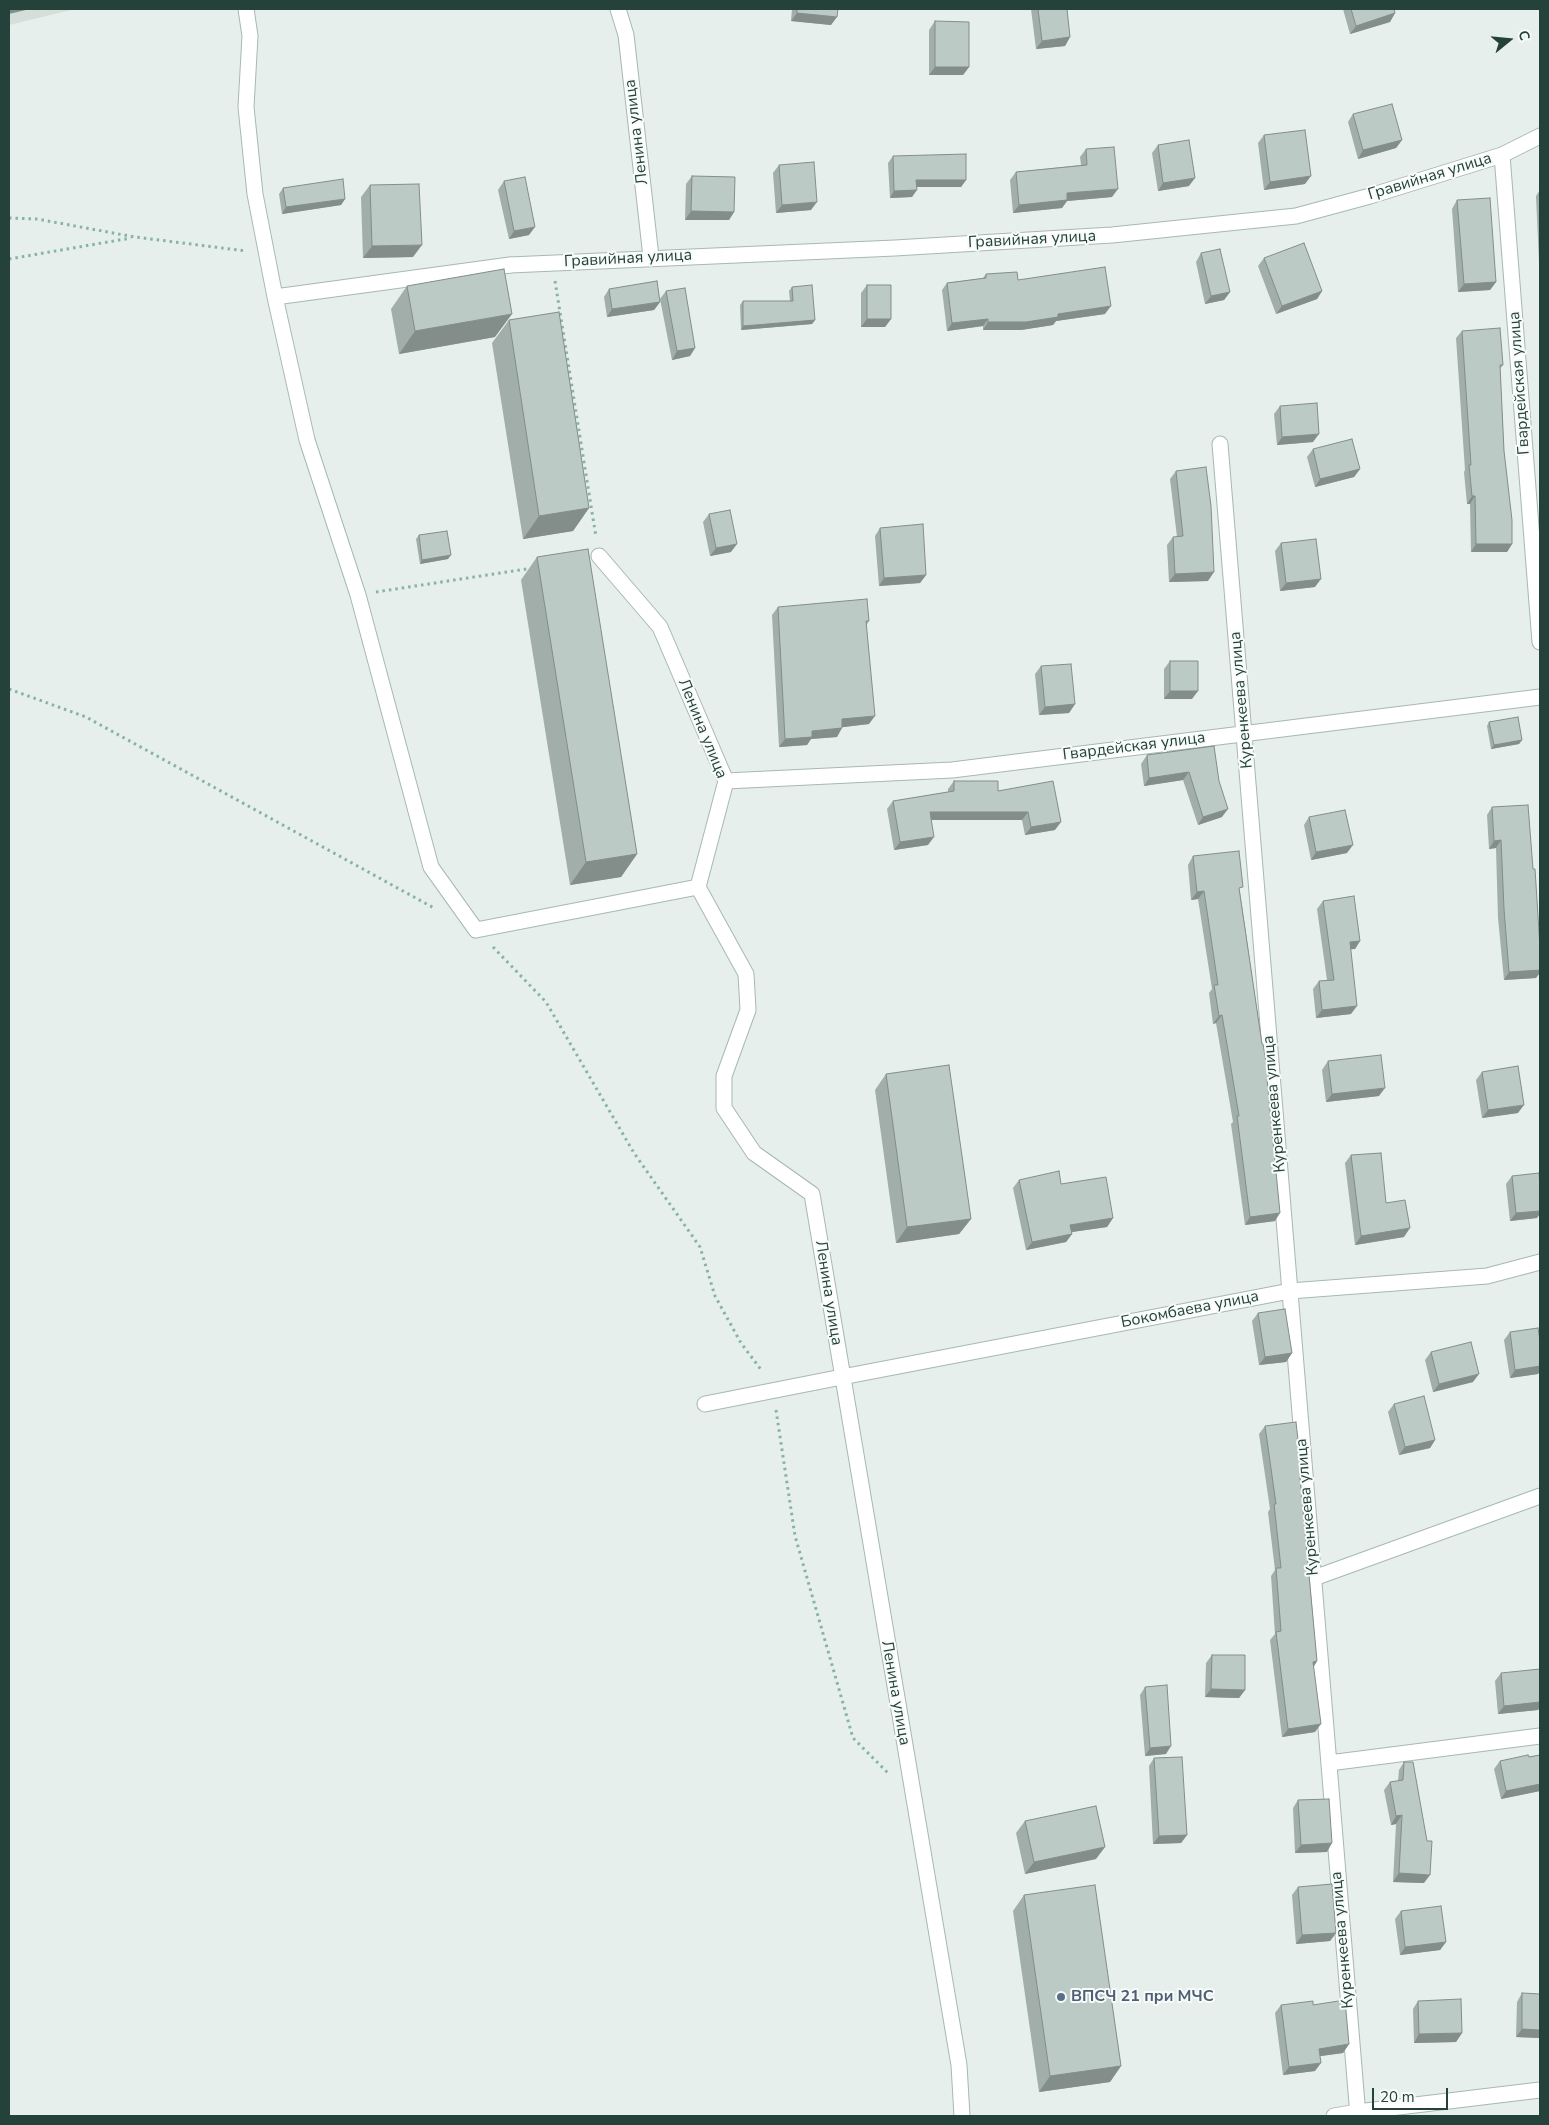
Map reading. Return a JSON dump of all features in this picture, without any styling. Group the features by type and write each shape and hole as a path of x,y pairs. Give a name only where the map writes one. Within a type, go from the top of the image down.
{"street":[{"path":"246,9 250,36 246,107 255,194 265,254 308,440 358,595 430,867 476,930 698,888"},
{"name":"Ленина улица","path":"618,9 626,35 651,257"},
{"name":"Гравийная улица","path":"275,297 510,265 651,257 895,248 1112,235 1296,216 1370,196 1502,155 1540,136"},
{"name":"Гвардейская улица","path":"1502,155 1540,642"},
{"name":"Куренкеева улица","path":"1220,444 1357,2114"},
{"name":"Ленина улица","path":"599,556 660,627 726,781 698,888 746,974 748,1010 724,1076 724,1108 754,1152 812,1194 959,2065 962,2116"},
{"name":"Гвардейская улица","path":"726,781 952,770 1540,697"},
{"name":"Бокомбаева улица","path":"705,1404 1290,1291 1487,1276 1540,1262"},
{"path":"1314,1578 1540,1496"},
{"path":"1329,1763 1540,1736"},
{"path":"1334,2116 1540,2090"}],"path":[{"path":"9,218 37,219 135,237 265,254"},
{"path":"9,259 135,237"},
{"path":"552,262 599,556"},
{"path":"358,595 534,568"},
{"path":"9,689 86,717 441,911"},
{"path":"476,930 546,1002 634,1153 700,1247 716,1296 741,1343 766,1377 776,1408 795,1536 853,1738 878,1766 913,1794"}],"shaded area":[{"path":"9,9 75,9 9,25"}],"building":[{"path":"797,9 838,9 837,17 797,13"},
{"path":"1038,9 1067,9 1070,37 1042,41"},
{"path":"1351,9 1394,9 1395,13 1356,26"},
{"path":"935,21 969,22 969,67 935,67"},
{"path":"1392,104 1402,140 1363,150 1353,114"},
{"path":"1305,130 1311,176 1270,182 1264,135"},
{"path":"1189,140 1195,178 1163,183 1158,145"},
{"path":"1114,147 1118,189 1067,193 1067,200 1019,205 1016,172 1087,165 1086,149"},
{"path":"966,154 966,180 916,180 917,190 894,191 893,156"},
{"path":"814,162 817,202 782,205 779,165"},
{"path":"692,176 735,177 734,212 691,211"},
{"path":"525,177 535,227 514,231 504,181"},
{"path":"343,179 345,199 286,207 283,188"},
{"path":"419,184 422,245 372,246 370,185"},
{"path":"1490,198 1496,282 1464,284 1457,200"},
{"path":"1304,243 1322,291 1282,306 1264,258"},
{"path":"1220,249 1230,292 1211,296 1201,253"},
{"path":"1105,267 1111,306 1058,314 1058,317 1026,322 988,322 988,319 952,323 947,283 986,278 986,274 1017,272 1018,280"},
{"path":"504,269 512,314 415,331 407,286"},
{"path":"657,281 660,302 612,309 609,289"},
{"path":"812,285 815,320 743,326 743,301 793,301 792,287"},
{"path":"867,285 891,285 891,319 867,319"},
{"path":"685,288 695,348 677,351 666,291"},
{"path":"559,312 589,508 539,516 509,320"},
{"path":"1500,328 1503,365 1500,365 1504,451 1512,520 1512,544 1476,544 1475,496 1472,496 1469,465 1471,465 1462,331"},
{"path":"1317,403 1319,434 1282,437 1280,406"},
{"path":"1352,439 1360,469 1320,479 1313,449"},
{"path":"1206,467 1211,506 1214,572 1175,574 1173,537 1183,536 1176,471"},
{"path":"730,510 737,544 716,548 709,514"},
{"path":"923,524 926,575 884,578 880,528"},
{"path":"447,531 451,555 422,560 419,535"},
{"path":"1316,539 1321,579 1286,583 1281,543"},
{"path":"588,549 637,854 586,862 537,557"},
{"path":"867,599 869,621 866,621 875,716 842,719 842,728 812,731 812,737 785,739 778,607"},
{"path":"1170,661 1198,661 1198,691 1170,691"},
{"path":"1071,664 1075,704 1045,707 1041,666"},
{"path":"1518,717 1522,740 1494,745 1489,722"},
{"path":"1214,746 1219,781 1228,809 1203,817 1189,772 1149,778 1147,755"},
{"path":"954,781 998,781 998,791 1053,781 1061,822 1031,827 1028,812 930,812 934,837 900,842 893,801 954,791"},
{"path":"1528,805 1533,869 1535,869 1540,970 1509,972 1501,840 1494,841 1492,807"},
{"path":"1345,810 1353,845 1316,852 1309,817"},
{"path":"1239,851 1243,887 1239,888 1269,1079 1267,1079 1280,1213 1250,1217 1237,1116 1239,1116 1222,1015 1219,1016 1214,985 1218,985 1204,891 1197,892 1193,856"},
{"path":"1354,896 1360,941 1350,942 1357,1006 1322,1010 1319,981 1334,980 1323,901"},
{"path":"1381,1055 1385,1088 1332,1094 1328,1061"},
{"path":"949,1065 971,1219 907,1227 886,1074"},
{"path":"1518,1066 1524,1105 1488,1110 1482,1072"},
{"path":"1381,1153 1386,1203 1405,1200 1410,1228 1361,1236 1351,1155"},
{"path":"1059,1171 1061,1184 1106,1177 1113,1218 1070,1225 1072,1234 1032,1242 1019,1180"},
{"path":"1539,1173 1540,1211 1516,1213 1512,1176"},
{"path":"1285,1309 1292,1353 1265,1357 1258,1313"},
{"path":"1538,1328 1540,1366 1515,1370 1510,1332"},
{"path":"1471,1342 1479,1374 1439,1384 1431,1352"},
{"path":"1424,1396 1435,1440 1405,1447 1394,1404"},
{"path":"1296,1422 1317,1661 1313,1662 1321,1724 1288,1729 1276,1632 1281,1631 1276,1568 1281,1568 1274,1504 1276,1504 1265,1426"},
{"path":"1212,1655 1245,1655 1245,1690 1211,1689"},
{"path":"1540,1669 1540,1702 1504,1706 1501,1673"},
{"path":"1167,1685 1171,1746 1150,1748 1145,1687"},
{"path":"1528,1755 1529,1757 1540,1755 1540,1784 1506,1791 1500,1761"},
{"path":"1182,1757 1187,1835 1159,1836 1154,1758"},
{"path":"1404,1762 1413,1762 1427,1841 1432,1841 1430,1875 1399,1873 1402,1815 1396,1816 1390,1782 1403,1780"},
{"path":"1329,1799 1332,1843 1301,1845 1298,1800"},
{"path":"1096,1806 1105,1847 1034,1862 1025,1821"},
{"path":"1332,1884 1336,1933 1302,1935 1298,1887"},
{"name":"ВПСЧ 21 при МЧС","path":"1095,1885 1121,2066 1050,2076 1024,1895"},
{"path":"1441,1906 1446,1942 1405,1947 1401,1911"},
{"path":"1522,1993 1540,1994 1540,2030 1522,2029"},
{"path":"1461,1999 1462,2033 1419,2034 1418,2001"},
{"path":"1345,2000 1349,2044 1319,2049 1321,2063 1289,2067 1281,2005 1313,2001 1313,2005"}],"place":[{"name":"ВПСЧ 21 при МЧС","path":"1061,1997"}]}
